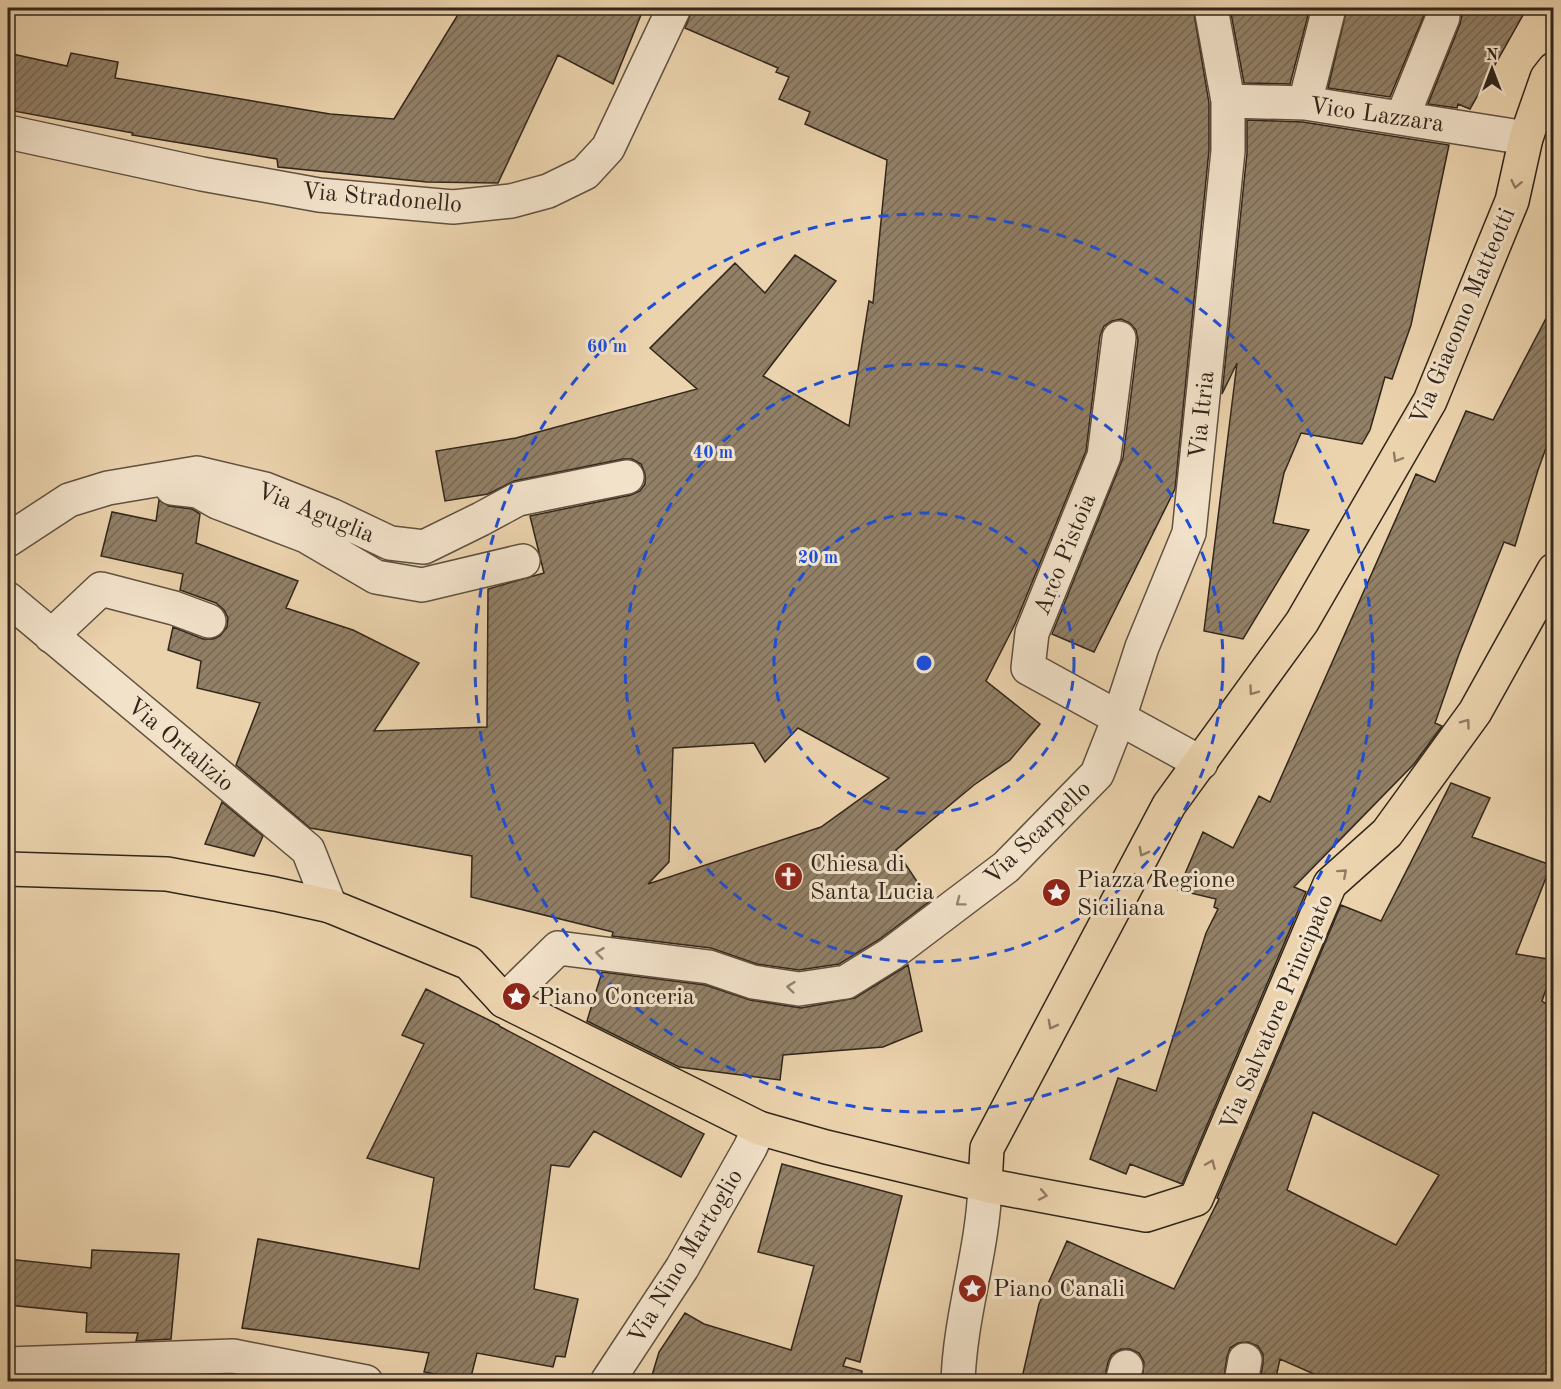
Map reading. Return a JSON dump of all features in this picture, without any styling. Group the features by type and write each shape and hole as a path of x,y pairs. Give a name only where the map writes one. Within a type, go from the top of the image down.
{"main road":[{"name":"Via Giacomo Matteotti","path":"1201,763 1302,622 1430,401 1512,201 1526,138 1547,78 1554,69"},
{"name":"Via Salvatore Principato","path":"504,1001 759,1128 826,1148 985,1185 1146,1215 1196,1199 1330,884 1386,833 1475,712 1554,570"},
{"path":"985,1185 987,1148 1164,815 1201,763"},
{"path":"8,869 167,874 330,906 469,963 504,1001"}],"street":[{"name":"Via Itria","path":"1119,718 1142,647 1188,533 1228,151 1228,101 1211,8"},
{"path":"1305,103 1329,8"},
{"name":"Via Stradonello","path":"8,132 202,174 319,195 453,207 511,201 548,191 585,173 608,148 670,15"},
{"path":"1402,118 1443,17"},
{"name":"Vico Lazzara","path":"1228,101 1305,103 1526,138"},
{"name":"Arco Pistoia","path":"1119,338 1104,456 1032,633 1028,668 1119,718"},
{"name":"Via Aguglia","path":"8,540 69,500 108,488 197,473 265,489 331,515 390,543 424,547 518,499 627,477"},
{"path":"131,484 198,491 217,502 306,536 376,577 422,585 523,561"},
{"path":"51,636 101,589 174,608 209,621"},
{"name":"Via Ortalizio","path":"8,599 308,850 330,906"},
{"path":"1119,718 1201,763"},
{"name":"Via Scarpello","path":"504,1001 558,948 709,967 753,982 799,989 846,982 891,954 1006,867 1097,774 1119,718"},
{"name":"Via Nino Martoglio","path":"607,1382 682,1268 759,1128"},
{"path":"958,1382 959,1357 984,1218 985,1185"},
{"path":"8,1364 233,1356 366,1382"}],"building":[{"path":"462,8 654,8 651,13 643,10 613,84 558,55 498,183 427,182 278,167 277,159 132,135 133,133 8,110 8,53 67,66 71,53 118,62 115,78 330,114 394,119"},
{"path":"693,8 1193,8 1209,103 1209,150 1175,489 1094,652 1052,634 1123,458 1138,340 1136,330 1130,323 1121,319 1112,321 1104,326 1100,336 1086,451 1015,624 986,681 1040,724 1010,760 974,785 896,850 930,901 880,939 839,964 799,970 757,964 711,948 612,936 613,932 471,897 472,856 310,828 236,765 260,703 197,688 201,661 168,650 173,627 203,639 220,636 227,627 228,618 224,610 216,603 180,590 183,574 101,556 112,512 156,521 159,500 169,506 192,509 200,514 196,543 298,581 286,608 353,630 419,663 374,731 487,727 488,589 544,573 530,516 631,495 640,491 645,484 645,474 641,464 632,459 623,459 514,481 488,494 445,501 436,451 516,438 697,389 650,348 735,263 765,293 795,255 836,281 763,376 849,426 869,301 873,303 887,160 805,124 810,112 779,99 789,77 776,72 778,68 685,28","holes":["798,728 889,778 821,827 648,884 669,862 673,748 754,743 765,762"]},
{"path":"1230,8 1310,8 1290,84 1244,83"},
{"path":"1347,8 1427,8 1390,97 1328,88"},
{"path":"1459,8 1527,8 1470,109 1458,104 1457,108 1428,104 1460,24 1462,15"},
{"path":"1247,120 1303,122 1449,145 1411,325 1392,379 1385,377 1370,430 1362,444 1301,433 1284,473 1273,523 1309,530 1243,639 1204,631 1237,363 1222,394 1247,153"},
{"path":"1554,303 1554,426 1515,546 1504,542 1459,654 1435,723 1442,726 1414,764 1294,887 1306,892 1182,1184 1130,1164 1126,1174 1090,1159 1118,1078 1156,1091 1206,933 1218,909 1214,907 1216,899 1178,890 1203,832 1233,848 1259,796 1270,802 1416,474 1435,482 1466,411 1493,420"},
{"path":"1451,783 1490,798 1472,837 1551,865 1516,954 1554,960 1542,1001 1554,1009 1554,1382 1332,1382 1280,1359 1275,1382 1260,1382 1263,1354 1258,1346 1248,1342 1238,1343 1230,1348 1223,1382 1142,1382 1144,1362 1139,1353 1130,1349 1121,1349 1112,1354 1104,1382 1021,1382 1039,1304 1067,1241 1174,1289 1219,1199 1217,1198 1341,905 1381,921","holes":["1313,1112 1439,1175 1396,1245 1287,1190"]},
{"path":"222,802 263,836 254,856 205,844"},
{"path":"908,965 922,1031 883,1047 783,1055 780,1080 679,1067 587,1021 602,972 705,985 750,1000 801,1008 855,998"},
{"path":"426,989 499,1025 704,1134 681,1177 594,1131 569,1167 551,1165 534,1289 578,1299 565,1357 556,1356 553,1367 477,1353 470,1381 424,1372 429,1353 242,1328 258,1239 419,1269 434,1178 367,1158 424,1044 402,1035"},
{"path":"782,1164 902,1196 860,1362 846,1358 843,1366 862,1371 861,1382 650,1382 659,1352 685,1313 704,1324 791,1350 814,1266 758,1252"},
{"path":"92,1250 179,1254 171,1339 136,1341 138,1333 86,1332 87,1313 8,1305 8,1259 91,1268"},
{"path":"168,1377 167,1382 126,1382 127,1379"}],"place":[{"name":"Chiesa di Santa Lucia","path":"789,877"},
{"name":"Piazza Regione Siciliana","path":"1056,893"},
{"name":"Piano Conceria","path":"517,996"},
{"name":"Piano Canali","path":"972,1288"}]}
